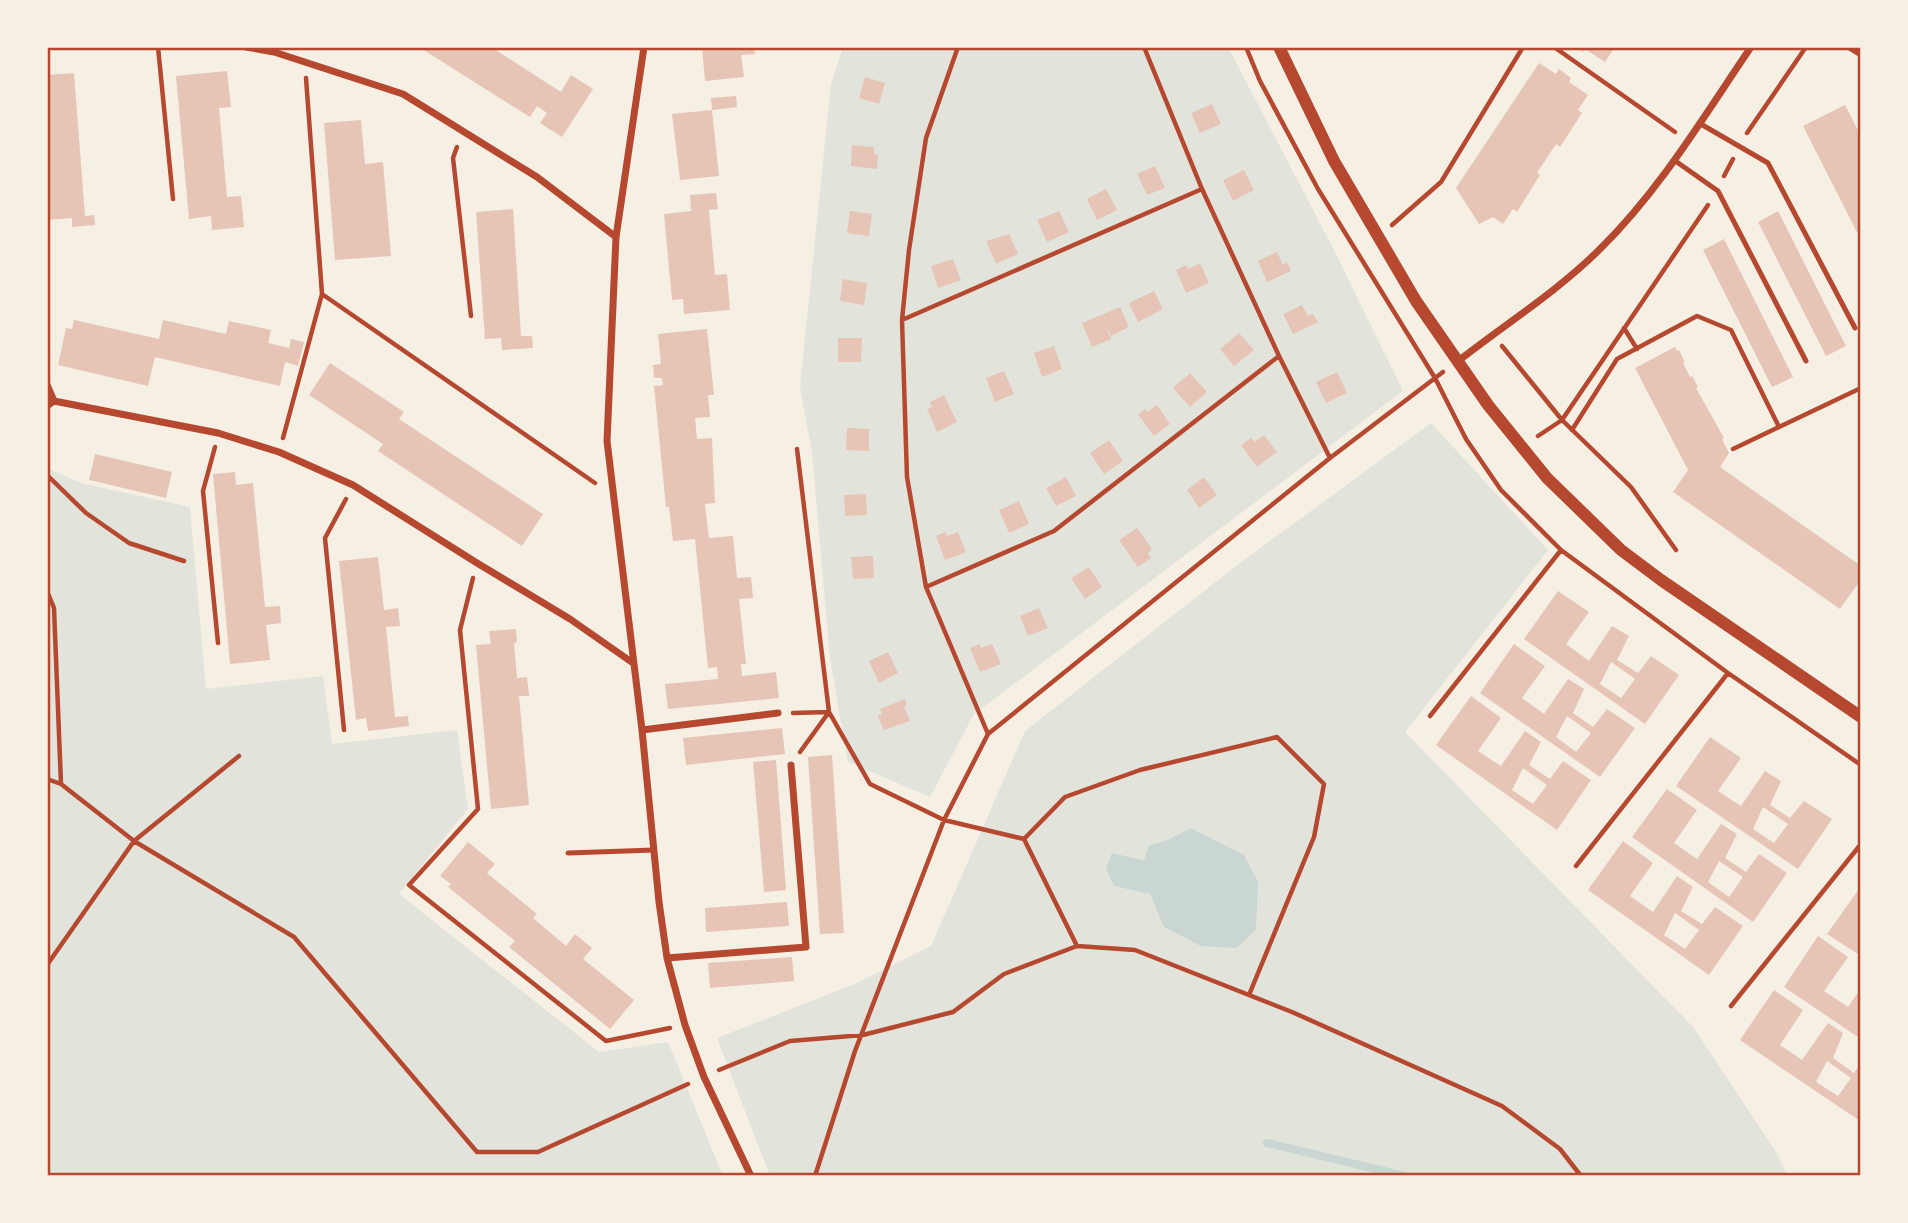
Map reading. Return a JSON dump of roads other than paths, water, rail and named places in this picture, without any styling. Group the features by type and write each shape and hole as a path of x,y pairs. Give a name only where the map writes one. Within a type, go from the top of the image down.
{"street":[{"path":"246,47 304,61 402,94 537,177 616,237"},
{"path":"644,47 616,237 607,440 667,958 685,1025 704,1077 751,1176"},
{"path":"1279,47 1334,161 1377,237 1457,362 1520,447 1565,496 1622,550 1661,580 1859,713"},
{"path":"1457,362 1571,275 1600,249 1674,160 1751,47"},
{"path":"47,385 51,404 218,433 279,452 353,485 570,619 634,663"},
{"path":"642,730 778,713"},
{"path":"667,958 806,947 791,765"}],"lane":[{"path":"1848,47 1861,55"},
{"path":"1699,122 1768,163 1855,328"},
{"path":"1674,160 1718,191 1806,361"},
{"path":"568,853 654,850"}],"waterway":[{"path":"1267,1143 1405,1176"}]}
